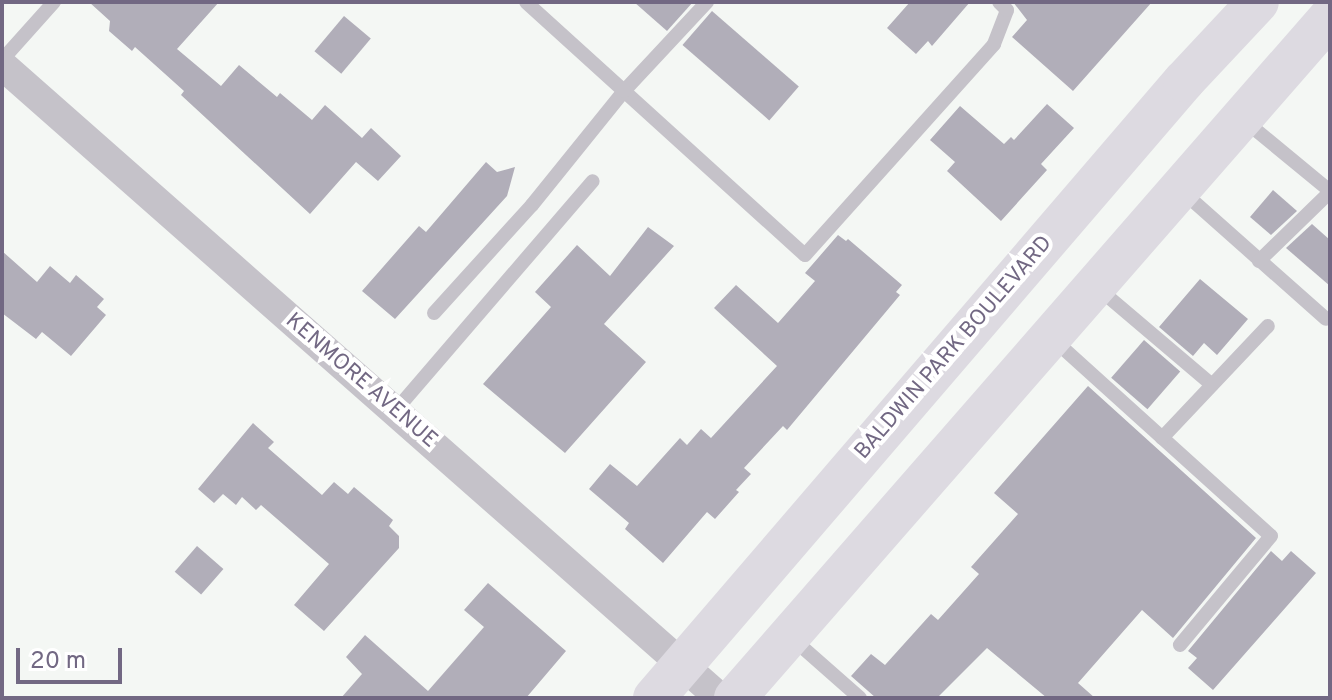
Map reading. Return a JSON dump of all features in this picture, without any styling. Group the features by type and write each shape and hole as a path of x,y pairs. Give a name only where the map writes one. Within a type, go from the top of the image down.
{"main road":[{"name":"BALDWIN PARK BOULEVARD","path":"654,698 1184,81 1258,2"},
{"path":"735,698 1330,17"}],"street":[{"name":"KENMORE AVENUE","path":"2,62 720,698"}],"lane":[{"path":"2,62 54,2"},
{"path":"526,2 805,255 994,44 1007,10 999,2"},
{"path":"434,313 532,205 624,91 707,2"},
{"path":"1241,118 1330,191 1259,261"},
{"path":"395,411 593,181"},
{"path":"1180,190 1326,319"},
{"path":"1095,286 1212,385"},
{"path":"1162,438 1268,326"},
{"path":"1051,337 1271,536 1180,645"},
{"path":"789,636 860,698"}],"building":[{"path":"89,2 219,2 177,49 221,86 239,65 277,97 280,93 312,120 325,105 362,138 371,128 401,156 378,181 356,162 310,214 181,95 184,91 135,47 132,51 109,31 110,21"},
{"path":"634,2 693,2 667,31"},
{"path":"910,2 970,2 932,46 928,41 916,54 887,28"},
{"path":"1013,2 1152,2 1073,91 1012,37 1027,20"},
{"path":"712,11 799,86 769,120 682,45"},
{"path":"344,16 371,38 341,74 314,51"},
{"path":"1047,104 1074,128 1041,164 1047,170 1001,221 947,171 955,162 930,140 960,106 1004,144 1011,137 1014,140"},
{"path":"486,162 497,172 515,167 507,196 395,319 362,291 419,226 426,232"},
{"path":"1273,190 1297,211 1271,235 1250,217"},
{"path":"1312,224 1330,240 1330,286 1286,248"},
{"path":"648,227 674,246 604,324 646,362 565,453 483,384 551,307 535,292 577,245 610,276"},
{"path":"838,235 846,241 848,239 902,285 896,292 900,295 787,430 783,426 744,468 751,474 736,490 739,492 715,519 707,512 663,563 625,529 629,523 589,489 610,464 637,486 680,438 687,445 701,429 711,438 777,366 714,308 736,285 778,323 815,281 805,273"},
{"path":"2,251 37,282 50,266 70,283 76,275 104,299 97,307 106,315 71,356 42,332 36,339 2,313"},
{"path":"1200,279 1248,319 1217,355 1204,343 1193,356 1159,327"},
{"path":"1144,340 1180,371 1147,409 1111,378"},
{"path":"1088,386 1256,538 1173,638 1142,610 1078,683 1095,698 1047,698 987,648 937,698 876,698 851,676 871,654 885,665 931,614 938,620 979,574 971,567 1018,514 994,493"},
{"path":"253,423 274,442 268,448 322,495 334,482 348,494 354,487 393,520 389,526 399,536 399,548 324,631 294,605 329,564 261,505 256,510 242,497 236,505 223,494 214,503 198,489"},
{"path":"197,546 223,569 201,595 175,572"},
{"path":"1271,551 1282,561 1291,551 1316,573 1213,690 1188,668 1197,658 1188,651"},
{"path":"488,583 566,651 526,698 341,698 362,674 346,657 365,635 428,691 484,627 464,610"}]}
